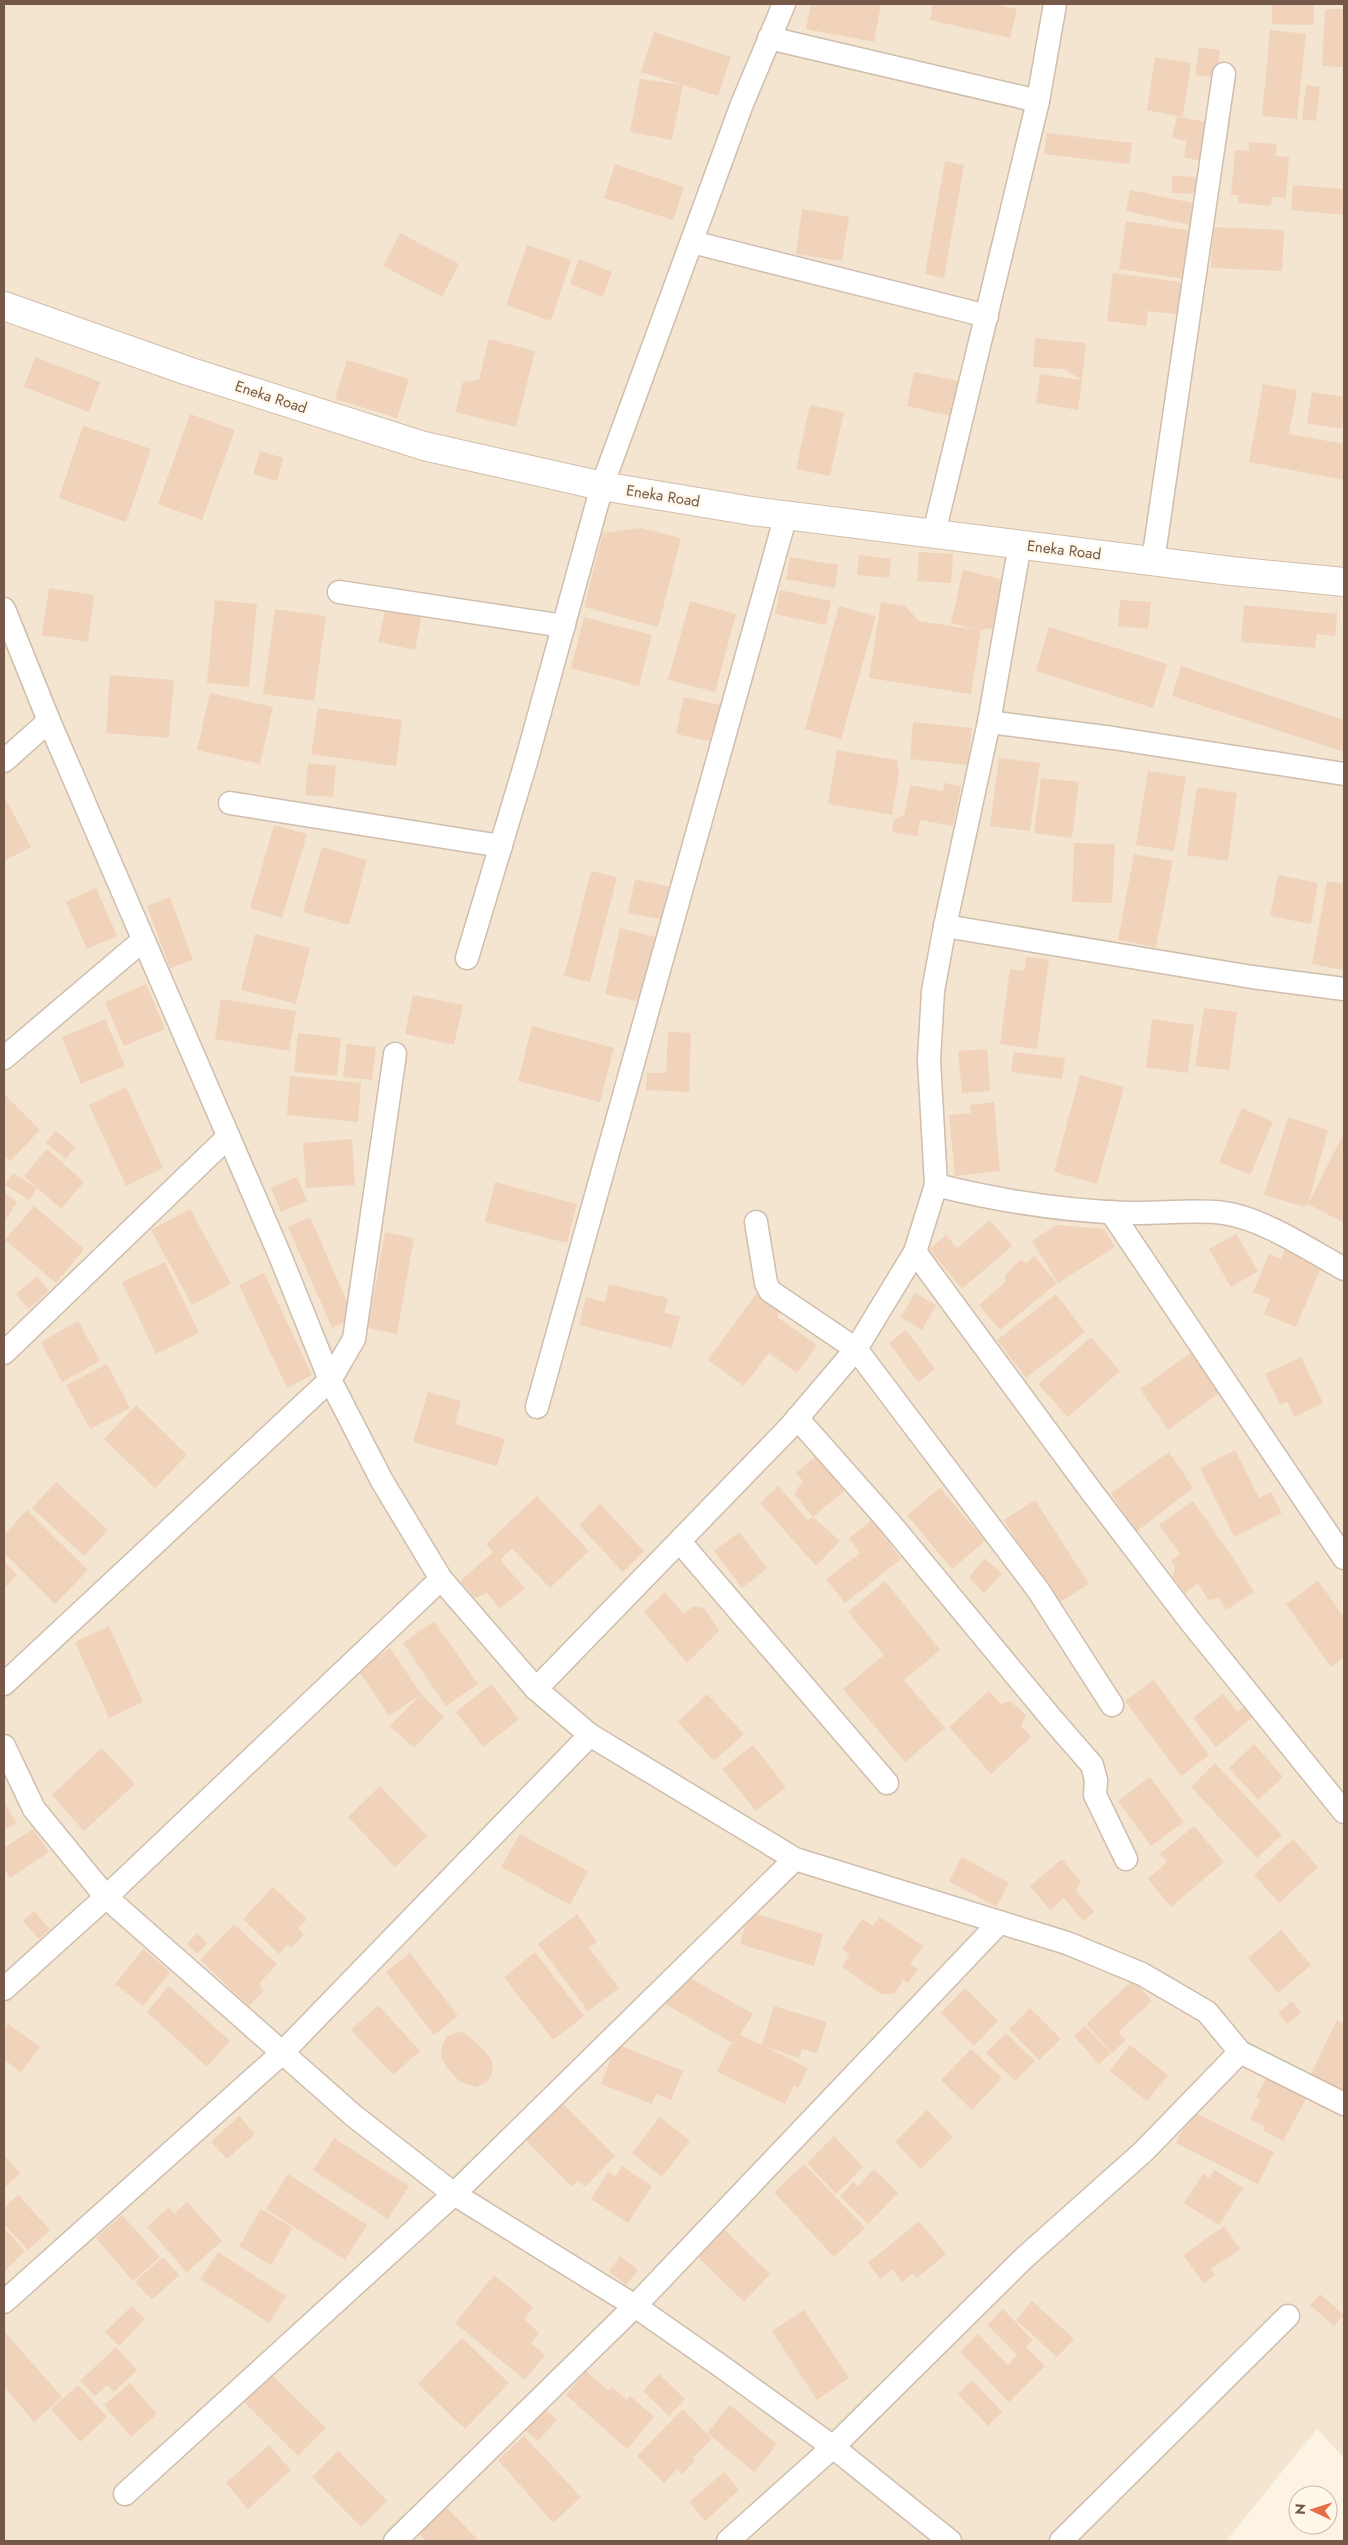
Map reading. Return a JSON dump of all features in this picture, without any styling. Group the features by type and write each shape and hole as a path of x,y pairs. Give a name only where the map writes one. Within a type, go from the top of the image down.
{"main road":[{"name":"Eneka Road","path":"4,306 188,371 424,446 602,486 786,515 1154,561 1344,582"}],"street":[{"path":"467,958 564,626 602,486 742,104 784,4"},
{"path":"934,533 1038,100 1055,4"},
{"path":"770,38 1038,100"},
{"path":"1154,561 1224,74"},
{"path":"692,242 987,316"},
{"path":"537,1407 786,515"},
{"path":"536,1689 680,1542 797,1418 856,1349 915,1252 936,1185 929,1060 933,991 989,722 1020,544"},
{"path":"339,592 564,626"},
{"path":"4,609 142,941 228,1137 330,1380 382,1481 441,1579 536,1689 590,1734 795,1859 1067,1943 1142,1974 1207,2012 1240,2052 1344,2104"},
{"path":"4,761 49,721"},
{"path":"989,722 1112,738 1344,774"},
{"path":"230,803 501,846"},
{"path":"945,926 1252,977 1344,989"},
{"path":"4,1058 142,941"},
{"path":"4,1684 330,1380 354,1338 395,1054"},
{"path":"4,1353 228,1137"},
{"path":"936,1185 994,1199 1072,1210 1225,1213 1268,1228 1344,1269"},
{"path":"1111,1212 1344,1558"},
{"path":"756,1222 766,1283 770,1291 856,1349 1038,1590 1112,1705"},
{"path":"915,1252 1184,1613 1344,1812"},
{"path":"797,1418 889,1522 1052,1719 1092,1764 1096,1780 1095,1795 1126,1859"},
{"path":"680,1542 887,1783"},
{"path":"4,1989 106,1897 441,1579"},
{"path":"4,2302 281,2054 590,1734"},
{"path":"4,1746 34,1809 106,1897 281,2054 354,2116 454,2194 636,2306 833,2447 950,2541"},
{"path":"125,2494 454,2194 795,1859"},
{"path":"395,2541 636,2306 999,1923"},
{"path":"728,2541 833,2447 1024,2258 1144,2151 1240,2052"},
{"path":"1061,2541 1288,2316"}],"shaded area":[{"path":"4,4 1344,4 1344,2458 1317,2429 1226,2541 4,2541"}],"building":[{"path":"811,4 881,4 874,42 806,29"},
{"path":"933,4 994,4 1017,9 1010,38 930,20"},
{"path":"1272,4 1314,4 1314,25 1272,24"},
{"path":"1325,9 1344,9 1344,67 1322,66"},
{"path":"1270,30 1306,34 1297,119 1262,116"},
{"path":"654,32 731,57 718,96 641,72"},
{"path":"1199,47 1220,50 1216,78 1195,75"},
{"path":"1155,57 1191,63 1183,116 1147,110"},
{"path":"640,79 683,85 672,140 630,132"},
{"path":"1306,85 1320,87 1316,121 1302,119"},
{"path":"1177,116 1210,123 1201,161 1184,157 1187,141 1172,138"},
{"path":"1047,133 1132,143 1129,164 1044,154"},
{"path":"1249,142 1277,144 1276,156 1289,157 1286,198 1272,197 1271,206 1238,203 1238,195 1231,195 1235,150 1249,151"},
{"path":"945,161 964,165 944,278 925,274"},
{"path":"615,164 684,187 673,220 604,198"},
{"path":"1172,176 1199,177 1198,194 1172,193"},
{"path":"1293,185 1344,189 1344,215 1291,210"},
{"path":"1130,190 1198,204 1194,226 1126,211"},
{"path":"802,209 849,217 842,261 796,254"},
{"path":"1126,221 1193,231 1186,279 1119,269"},
{"path":"1213,227 1284,230 1282,271 1211,268"},
{"path":"400,233 459,264 442,297 383,266"},
{"path":"527,245 571,260 551,321 506,305"},
{"path":"579,259 612,272 603,297 570,284"},
{"path":"1113,273 1187,283 1182,315 1148,311 1146,326 1107,321"},
{"path":"1035,338 1086,343 1082,380 1064,369 1033,367"},
{"path":"489,339 535,351 516,427 455,412 463,382 479,380"},
{"path":"35,357 100,382 89,412 24,387"},
{"path":"347,360 409,379 397,418 335,399"},
{"path":"914,372 959,381 951,416 907,406"},
{"path":"1040,374 1082,380 1078,410 1036,403"},
{"path":"1263,384 1297,390 1289,434 1344,444 1344,480 1249,462"},
{"path":"1312,392 1344,397 1342,429 1307,423"},
{"path":"810,405 844,412 830,476 796,469"},
{"path":"190,414 235,430 202,520 158,504"},
{"path":"83,426 151,449 126,522 59,498"},
{"path":"260,451 283,458 277,481 253,474"},
{"path":"640,528 681,538 658,627 584,607 603,533"},
{"path":"919,552 953,554 951,583 917,581"},
{"path":"859,555 891,559 889,578 857,575"},
{"path":"790,557 838,565 835,588 786,579"},
{"path":"963,570 1004,580 993,628 981,630 971,694 869,678 881,602 905,606 919,621 977,630 951,623"},
{"path":"49,588 94,595 88,642 42,635"},
{"path":"780,590 831,601 826,625 775,614"},
{"path":"215,600 257,604 249,687 207,683"},
{"path":"1120,600 1151,602 1148,629 1118,626"},
{"path":"690,601 736,614 715,692 668,680"},
{"path":"1244,605 1337,614 1335,636 1317,634 1315,648 1241,642"},
{"path":"839,606 876,616 841,739 805,729"},
{"path":"386,607 422,614 415,650 378,642"},
{"path":"275,609 326,616 314,701 263,694"},
{"path":"584,617 652,635 639,686 571,668"},
{"path":"1049,627 1167,664 1153,708 1036,671"},
{"path":"1181,666 1344,720 1344,752 1172,696"},
{"path":"110,675 174,680 169,738 106,733"},
{"path":"210,693 273,707 260,764 197,750"},
{"path":"684,697 721,705 713,742 676,734"},
{"path":"318,708 402,720 396,766 311,754"},
{"path":"913,722 972,728 968,765 910,759"},
{"path":"837,750 897,760 899,773 892,815 828,804"},
{"path":"999,758 1040,763 1030,831 990,826"},
{"path":"308,763 336,766 333,797 305,795"},
{"path":"1148,771 1186,777 1174,851 1136,845"},
{"path":"1041,778 1079,782 1072,838 1034,833"},
{"path":"944,783 961,786 953,826 920,820 917,836 892,832 894,820 904,815 910,785 943,791"},
{"path":"1197,787 1237,793 1228,861 1187,855"},
{"path":"4,796 31,847 4,861"},
{"path":"274,825 307,834 282,918 250,908"},
{"path":"1074,843 1115,844 1112,903 1072,902"},
{"path":"322,847 367,860 349,925 303,912"},
{"path":"1134,854 1173,861 1156,947 1118,940"},
{"path":"591,871 617,877 590,982 564,976"},
{"path":"1278,875 1318,883 1311,924 1270,916"},
{"path":"635,879 670,887 663,920 628,913"},
{"path":"1327,881 1344,884 1344,970 1312,964"},
{"path":"96,888 117,936 87,949 66,902"},
{"path":"170,897 193,960 170,968 147,906"},
{"path":"620,928 656,937 641,1002 605,994"},
{"path":"255,934 310,948 296,1004 241,990"},
{"path":"1026,957 1049,959 1037,1049 1000,1044 1010,969 1024,971"},
{"path":"146,984 165,1029 124,1046 105,1002"},
{"path":"413,995 463,1005 454,1045 405,1034"},
{"path":"221,999 296,1011 289,1051 215,1039"},
{"path":"1204,1008 1237,1012 1229,1070 1195,1066"},
{"path":"105,1019 125,1066 81,1084 62,1037"},
{"path":"1152,1019 1194,1025 1188,1073 1146,1067"},
{"path":"532,1026 614,1048 600,1102 518,1081"},
{"path":"668,1032 691,1033 689,1092 646,1090 647,1073 666,1073"},
{"path":"298,1033 341,1038 337,1076 294,1072"},
{"path":"347,1044 376,1047 372,1080 343,1077"},
{"path":"987,1049 990,1091 962,1093 958,1051"},
{"path":"1014,1052 1065,1058 1062,1079 1011,1072"},
{"path":"1080,1075 1124,1087 1097,1184 1054,1172"},
{"path":"290,1076 361,1083 358,1122 287,1115"},
{"path":"126,1087 163,1168 126,1186 89,1105"},
{"path":"4,1094 40,1130 10,1161 4,1155"},
{"path":"994,1102 1000,1171 955,1176 949,1115 971,1113 970,1105"},
{"path":"1242,1108 1273,1122 1250,1175 1219,1162"},
{"path":"1288,1117 1328,1130 1308,1204 1304,1207 1264,1195"},
{"path":"56,1131 75,1147 66,1159 46,1143"},
{"path":"1342,1137 1344,1138 1344,1223 1308,1204"},
{"path":"352,1139 355,1185 306,1188 303,1143"},
{"path":"47,1149 84,1182 61,1209 24,1176"},
{"path":"13,1173 37,1188 29,1200 5,1185"},
{"path":"297,1177 307,1201 281,1212 271,1188"},
{"path":"495,1182 577,1204 567,1243 485,1222"},
{"path":"4,1193 17,1202 4,1223"},
{"path":"34,1206 84,1249 56,1283 5,1240"},
{"path":"190,1209 231,1284 192,1305 151,1230"},
{"path":"310,1217 354,1318 332,1328 288,1227"},
{"path":"990,1220 1012,1246 962,1289 929,1249 946,1235 957,1248"},
{"path":"1056,1225 1104,1229 1115,1247 1058,1283 1032,1241"},
{"path":"385,1232 414,1238 397,1334 368,1328"},
{"path":"1236,1234 1258,1271 1231,1287 1209,1249"},
{"path":"1285,1249 1322,1265 1296,1327 1264,1314 1270,1299 1253,1292 1269,1254 1281,1259"},
{"path":"1034,1256 1057,1283 1000,1330 979,1305 1005,1282 1005,1275 1020,1260 1027,1263"},
{"path":"165,1262 199,1333 156,1354 122,1282"},
{"path":"264,1273 312,1375 287,1388 239,1285"},
{"path":"37,1276 49,1291 28,1309 16,1294"},
{"path":"609,1284 668,1298 664,1313 680,1316 672,1348 579,1325 586,1297 605,1302"},
{"path":"758,1291 783,1308 777,1317 817,1345 797,1373 769,1353 744,1386 708,1360"},
{"path":"915,1293 936,1305 922,1330 901,1317"},
{"path":"1056,1294 1085,1332 1026,1378 997,1340"},
{"path":"78,1321 100,1361 62,1382 41,1342"},
{"path":"906,1330 935,1369 918,1382 889,1343"},
{"path":"1091,1337 1120,1371 1068,1417 1038,1384"},
{"path":"1191,1353 1219,1393 1168,1430 1140,1389"},
{"path":"1301,1357 1323,1403 1294,1417 1287,1402 1280,1405 1265,1374"},
{"path":"107,1364 130,1408 90,1429 66,1385"},
{"path":"428,1392 461,1401 455,1424 505,1439 497,1466 413,1442"},
{"path":"136,1405 187,1455 155,1488 104,1439"},
{"path":"1235,1450 1259,1498 1271,1492 1282,1513 1234,1537 1200,1468"},
{"path":"1169,1452 1193,1488 1136,1532 1111,1493"},
{"path":"820,1453 848,1488 813,1517 794,1494 803,1481 796,1473"},
{"path":"56,1482 108,1530 84,1556 32,1508"},
{"path":"778,1486 808,1520 813,1517 840,1541 816,1566 760,1503"},
{"path":"940,1488 985,1541 952,1569 907,1515"},
{"path":"537,1496 589,1551 550,1588 512,1548 500,1560 525,1588 500,1609 487,1593 475,1598 460,1581 493,1552 486,1544"},
{"path":"1035,1500 1089,1584 1057,1604 1004,1520"},
{"path":"1193,1501 1254,1592 1226,1610 1219,1598 1208,1600 1198,1583 1185,1593 1173,1577 1175,1566 1171,1560 1180,1554 1159,1525"},
{"path":"600,1504 644,1551 623,1572 579,1525"},
{"path":"27,1510 88,1570 55,1604 4,1553 4,1535"},
{"path":"872,1520 901,1559 845,1603 826,1579 860,1553 849,1538"},
{"path":"739,1532 767,1568 742,1588 714,1551"},
{"path":"984,1558 1002,1574 984,1593 969,1578"},
{"path":"4,1561 17,1575 4,1588"},
{"path":"885,1581 940,1650 904,1680 945,1728 905,1762 843,1689 884,1655 848,1612"},
{"path":"1318,1581 1344,1617 1344,1657 1331,1667 1286,1604"},
{"path":"665,1592 684,1614 693,1606 704,1608 719,1631 687,1663 644,1612"},
{"path":"434,1621 478,1684 446,1706 403,1643"},
{"path":"109,1626 143,1702 109,1718 75,1642"},
{"path":"390,1648 421,1694 389,1716 358,1670"},
{"path":"1154,1680 1209,1755 1181,1776 1125,1701"},
{"path":"491,1684 519,1719 483,1747 456,1712"},
{"path":"989,1691 1001,1704 1010,1701 1026,1715 1021,1726 1031,1737 991,1774 949,1727"},
{"path":"421,1694 444,1717 414,1748 390,1726"},
{"path":"707,1694 744,1734 714,1761 678,1722"},
{"path":"1223,1694 1237,1712 1247,1705 1255,1715 1216,1747 1193,1718"},
{"path":"1254,1744 1283,1777 1258,1800 1229,1768"},
{"path":"753,1745 786,1787 756,1811 722,1769"},
{"path":"102,1748 135,1784 84,1831 52,1795"},
{"path":"1215,1763 1282,1835 1257,1858 1191,1787"},
{"path":"1150,1777 1184,1822 1151,1846 1118,1801"},
{"path":"380,1786 427,1836 395,1867 348,1817"},
{"path":"4,1801 16,1823 4,1830"},
{"path":"1194,1826 1224,1862 1171,1907 1148,1879 1167,1862 1160,1854"},
{"path":"33,1829 49,1852 10,1878 4,1868 4,1848"},
{"path":"520,1834 588,1871 570,1905 501,1867"},
{"path":"1293,1839 1318,1867 1279,1903 1254,1875"},
{"path":"962,1857 1009,1883 996,1907 949,1881"},
{"path":"1062,1859 1081,1882 1076,1890 1094,1912 1083,1921 1064,1898 1050,1910 1030,1886"},
{"path":"273,1887 307,1919 298,1928 304,1934 291,1948 287,1945 279,1954 243,1919"},
{"path":"34,1911 50,1929 39,1939 23,1921"},
{"path":"749,1912 823,1934 814,1966 740,1944"},
{"path":"577,1914 597,1942 589,1948 619,1988 588,2011 538,1944"},
{"path":"879,1916 923,1946 910,1964 918,1969 908,1983 902,1978 901,1984 894,1994 881,1994 842,1967 850,1954 842,1949 862,1919 873,1926"},
{"path":"234,1924 277,1964 259,1984 264,1990 249,2006 200,1960"},
{"path":"1281,1930 1311,1965 1278,1993 1248,1958"},
{"path":"197,1933 207,1943 197,1954 187,1944"},
{"path":"143,1949 170,1972 143,2006 115,1984"},
{"path":"535,1952 584,2016 553,2040 504,1977"},
{"path":"410,1953 458,2016 434,2035 386,1972"},
{"path":"683,1974 753,2014 740,2035 808,2068 798,2088 794,2086 785,2104 717,2072 730,2044 736,2045 665,2004"},
{"path":"1133,1980 1152,2001 1118,2032 1126,2040 1112,2053 1086,2024"},
{"path":"169,1986 230,2041 207,2067 147,2012"},
{"path":"965,1988 998,2021 974,2046 941,2013"},
{"path":"1292,2001 1301,2012 1288,2024 1278,2013"},
{"path":"378,2005 420,2051 393,2075 351,2030"},
{"path":"774,2006 827,2022 817,2053 802,2049 799,2058 762,2045"},
{"path":"1030,2008 1061,2039 1039,2060 1009,2029"},
{"path":"1337,2020 1344,2024 1344,2090 1311,2074"},
{"path":"8,2024 40,2047 21,2072 4,2059 4,2029"},
{"path":"1085,2026 1111,2053 1099,2064 1074,2036"},
{"path":"464,2032 484,2050 491,2059 493,2066 492,2074 486,2083 476,2087 460,2082 447,2068 441,2057 442,2046 446,2037 454,2033"},
{"path":"1006,2033 1035,2061 1015,2081 986,2053"},
{"path":"617,2044 683,2071 671,2100 656,2094 652,2104 601,2084"},
{"path":"1130,2045 1168,2075 1147,2101 1110,2071"},
{"path":"971,2049 1002,2078 972,2110 941,2080"},
{"path":"1267,2077 1306,2099 1283,2141 1263,2130 1265,2127 1250,2119 1261,2100 1256,2097"},
{"path":"560,2101 615,2156 585,2187 578,2180 572,2187 523,2137"},
{"path":"927,2110 953,2137 921,2169 895,2142"},
{"path":"1192,2111 1274,2152 1258,2184 1176,2143"},
{"path":"239,2116 255,2134 227,2159 211,2142"},
{"path":"660,2117 690,2141 662,2177 632,2153"},
{"path":"834,2136 863,2167 836,2194 807,2163"},
{"path":"334,2138 409,2186 388,2219 313,2170"},
{"path":"4,2155 20,2173 4,2188"},
{"path":"804,2164 865,2228 834,2257 774,2192"},
{"path":"622,2166 652,2186 628,2223 591,2199 608,2172 615,2177"},
{"path":"874,2169 898,2193 868,2224 840,2196 853,2182 858,2186"},
{"path":"1215,2170 1243,2188 1219,2225 1184,2203 1203,2174 1209,2178"},
{"path":"288,2174 367,2225 345,2260 266,2209"},
{"path":"18,2195 50,2230 28,2250 4,2224 4,2208"},
{"path":"187,2202 222,2241 187,2272 147,2227 169,2207 174,2214"},
{"path":"261,2209 293,2228 271,2265 239,2246"},
{"path":"122,2215 160,2257 133,2281 96,2238"},
{"path":"919,2221 946,2254 917,2278 913,2273 902,2282 892,2269 880,2279 868,2263"},
{"path":"1224,2226 1240,2249 1211,2269 1215,2275 1204,2283 1183,2255"},
{"path":"722,2227 770,2274 744,2302 695,2254"},
{"path":"4,2228 25,2251 4,2272"},
{"path":"218,2252 286,2296 269,2323 200,2279"},
{"path":"620,2256 638,2270 626,2285 609,2271"},
{"path":"163,2257 179,2275 152,2300 135,2282"},
{"path":"494,2275 533,2307 524,2319 539,2333 531,2343 545,2355 525,2380 455,2323"},
{"path":"1320,2294 1344,2315 1334,2326 1310,2305"},
{"path":"1032,2301 1074,2339 1057,2357 1016,2320"},
{"path":"132,2306 145,2319 119,2346 105,2332"},
{"path":"1003,2309 1033,2340 1026,2347 1045,2366 1009,2402 960,2352 978,2334 1008,2365 1017,2355 987,2325"},
{"path":"804,2310 849,2378 817,2400 772,2331"},
{"path":"4,2331 62,2397 34,2422 4,2386"},
{"path":"462,2338 509,2383 465,2429 418,2384"},
{"path":"116,2347 137,2370 114,2392 107,2385 95,2396 80,2381"},
{"path":"586,2371 609,2391 612,2387 627,2400 630,2396 654,2417 627,2449 566,2395"},
{"path":"271,2374 326,2428 298,2456 244,2402"},
{"path":"659,2374 685,2399 669,2416 643,2391"},
{"path":"972,2380 1002,2412 988,2426 958,2394"},
{"path":"130,2383 157,2414 131,2437 104,2405"},
{"path":"78,2385 107,2417 80,2442 51,2409"},
{"path":"538,2403 557,2420 538,2441 520,2425"},
{"path":"730,2405 777,2444 754,2472 707,2433"},
{"path":"683,2409 712,2439 693,2457 695,2461 682,2474 677,2469 664,2483 637,2456"},
{"path":"524,2436 581,2497 553,2523 498,2460"},
{"path":"269,2445 291,2470 248,2509 226,2483"},
{"path":"338,2451 387,2501 361,2527 312,2477"},
{"path":"724,2472 739,2490 705,2521 689,2502"},
{"path":"446,2507 479,2541 427,2541 419,2534"}]}
